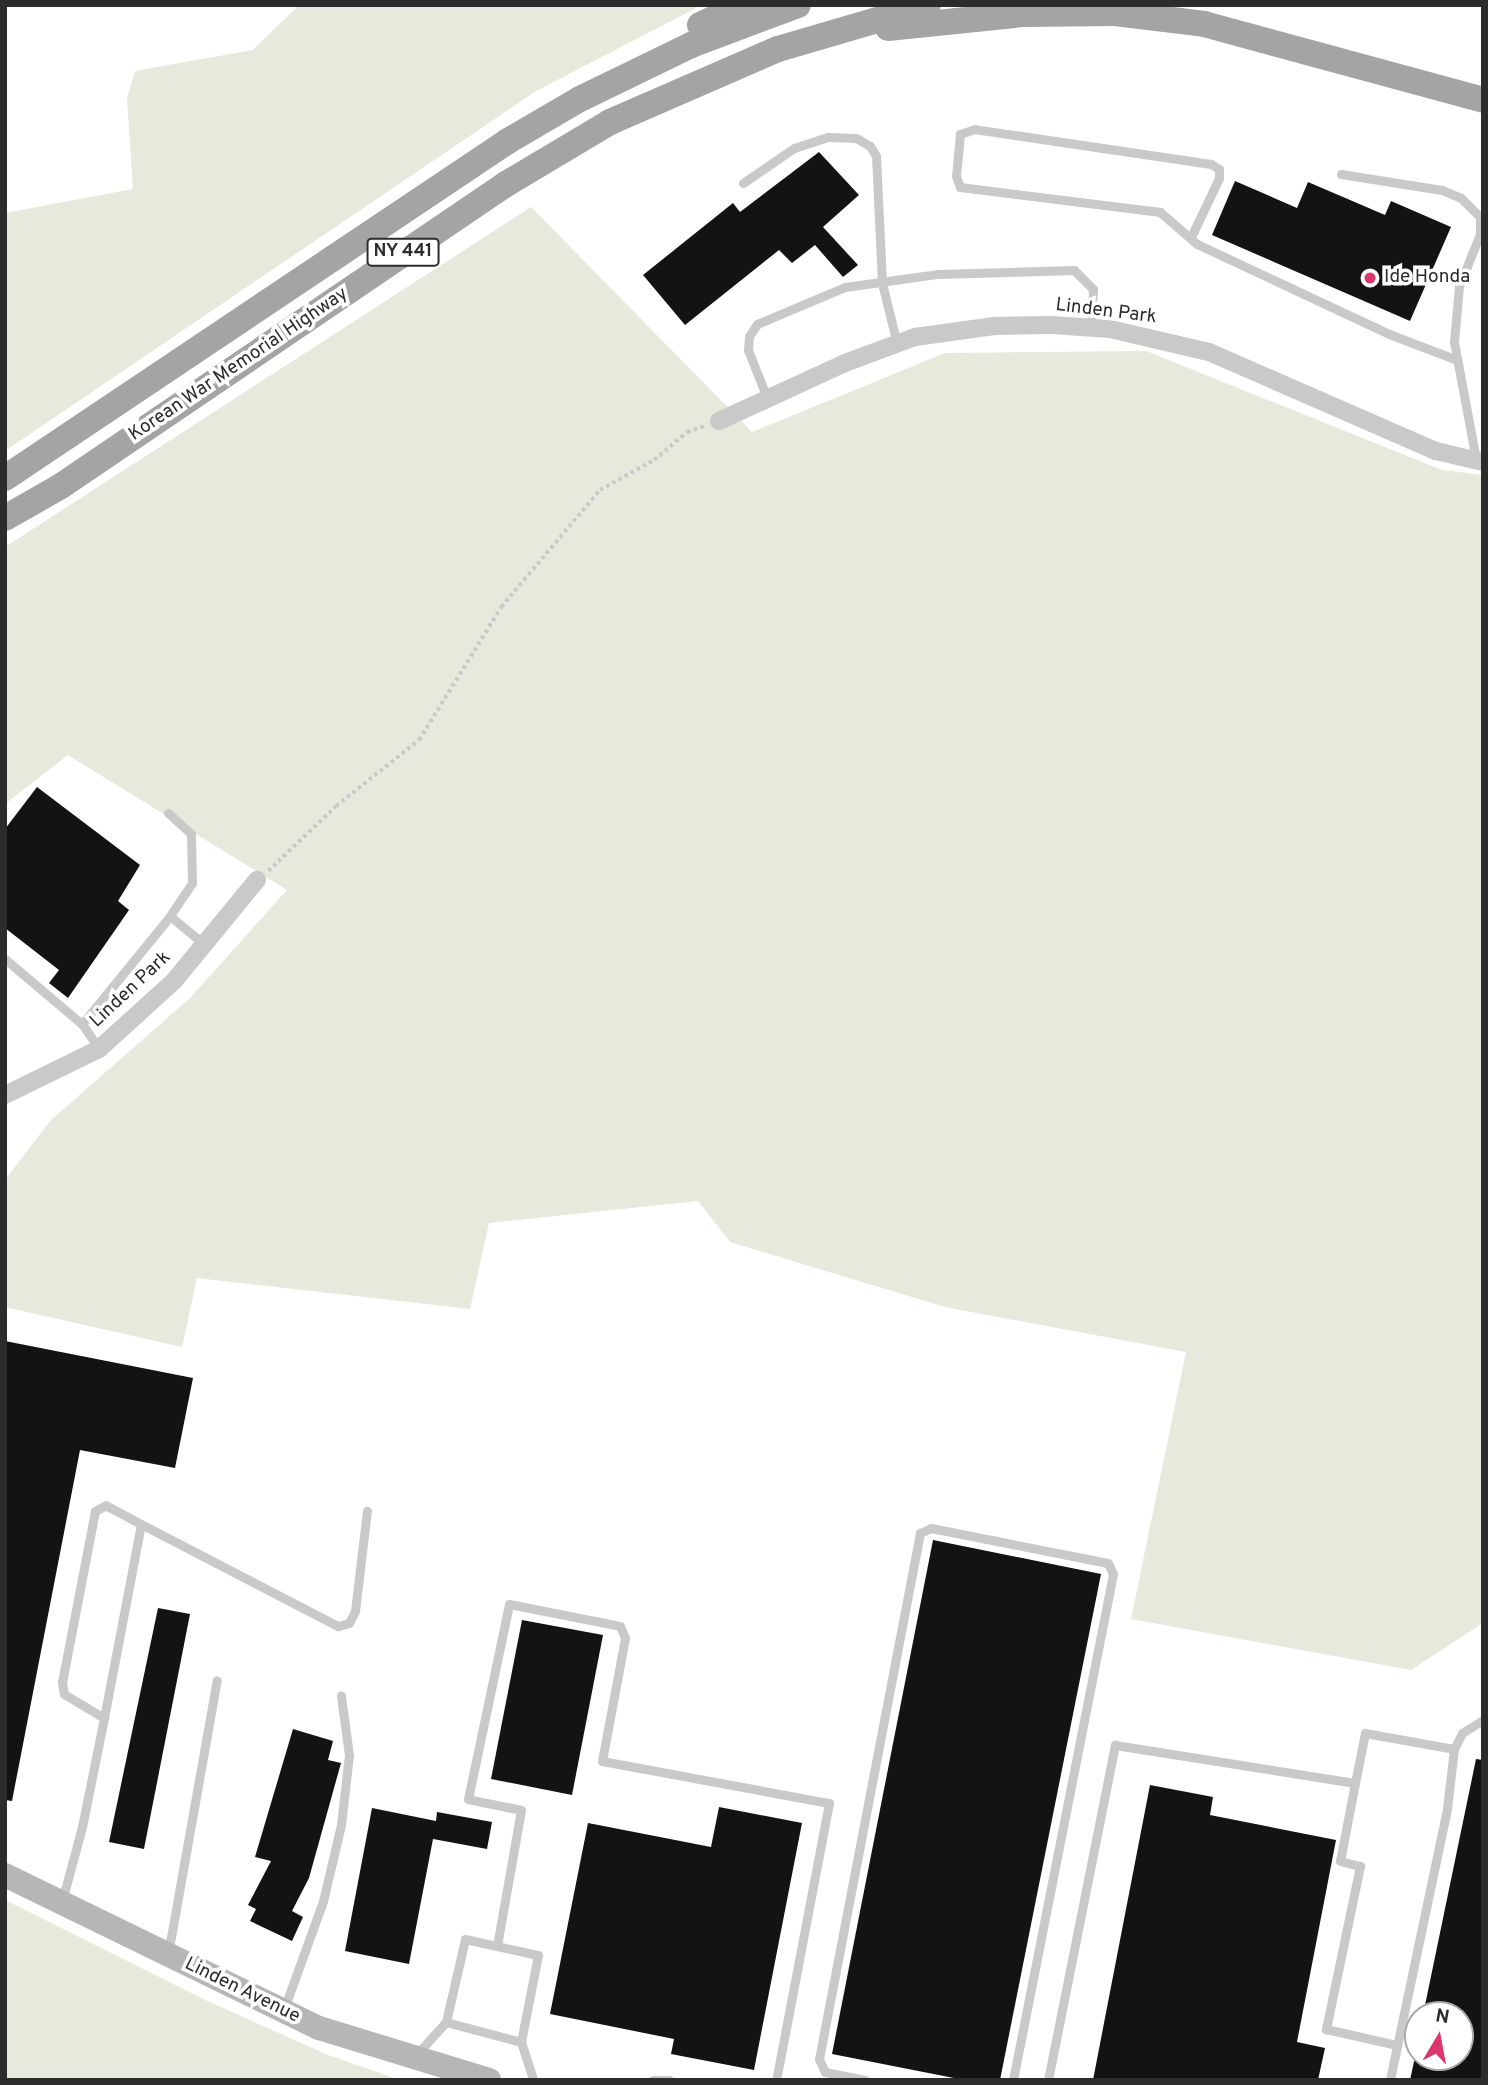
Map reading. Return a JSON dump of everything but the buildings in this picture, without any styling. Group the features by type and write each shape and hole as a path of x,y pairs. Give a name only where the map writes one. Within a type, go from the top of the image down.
{"main road":[{"path":"580,99 647,49 743,5"},
{"name":"Korean War Memorial Highway","path":"5,478 508,141 580,99 691,44 798,5"},
{"name":"Korean War Memorial Highway","path":"5,518 61,486 540,163 610,122 698,81 827,33 928,5"},
{"path":"827,33 1024,15 1115,13 1204,24 1483,100"},
{"name":"Linden Avenue","path":"5,1875 319,2028 489,2080"}],"street":[{"name":"Linden Park","path":"719,421 897,344 994,327 1091,328 1209,352 1436,451 1480,462"},
{"name":"Linden Park","path":"5,1095 99,1049 174,981 257,880"}],"lane":[{"path":"1191,237 1219,178 1219,169 1211,164 975,129 960,134 956,176 960,187 1160,212 1191,237 1389,334 1457,360"},
{"path":"743,183 794,148 828,137 856,138 870,146 876,156 882,283 897,344"},
{"path":"1341,174 1442,190 1461,198 1480,217 1480,234 1460,286 1457,360 1480,462"},
{"path":"767,398 748,350 749,336 757,324 845,287 938,274 1074,270 1093,289 1091,328"},
{"path":"82,1024 170,916 192,883 191,834 168,813"},
{"path":"170,916 205,945"},
{"path":"5,959 82,1024 99,1049"},
{"path":"104,1718 64,1694 67,1656 95,1511 106,1505 338,1626 349,1623 355,1611 366,1511"},
{"path":"61,1902 71,1878 141,1524"},
{"path":"865,2080 825,2072 819,2059 920,1533 931,1528 1108,1563 1113,1574 1013,2080"},
{"path":"497,1946 521,1810 468,1799 509,1604 620,1626 625,1638 602,1760 829,1803 776,2080"},
{"path":"168,1955 217,1680"},
{"path":"284,2011 323,1901 341,1825 349,1755 341,1696"},
{"path":"1390,2080 1447,1809 1454,1749 1462,1732 1483,1720"},
{"path":"1397,2045 1326,2029 1360,1866 1340,1861 1355,1783 1365,1733 1454,1749"},
{"path":"1048,2080 1115,1745 1355,1783"},
{"path":"414,2057 446,2022 466,1939 538,1955 521,2042 533,2080"},
{"path":"446,2022 521,2042"},
{"path":"653,2080 669,2080"}],"path":[{"path":"257,880 336,806 419,740 501,607 600,491 654,460 687,432 719,421"}],"shaded area":[{"path":"299,5 702,5 536,91 5,451 5,213 133,189 127,98 135,71 253,50"},
{"path":"531,207 752,432 945,353 1146,351 1442,470 1483,475 1483,1623 1411,1670 1131,1619 1186,1352 945,1307 730,1242 698,1201 489,1223 470,1309 197,1278 182,1347 5,1307 5,1180 50,1121 190,998 287,890 68,755 5,804 5,547"},
{"path":"5,1900 205,2000 328,2055 400,2080 5,2080"}],"place":[{"name":"Ide Honda","path":"1370,278"}]}
